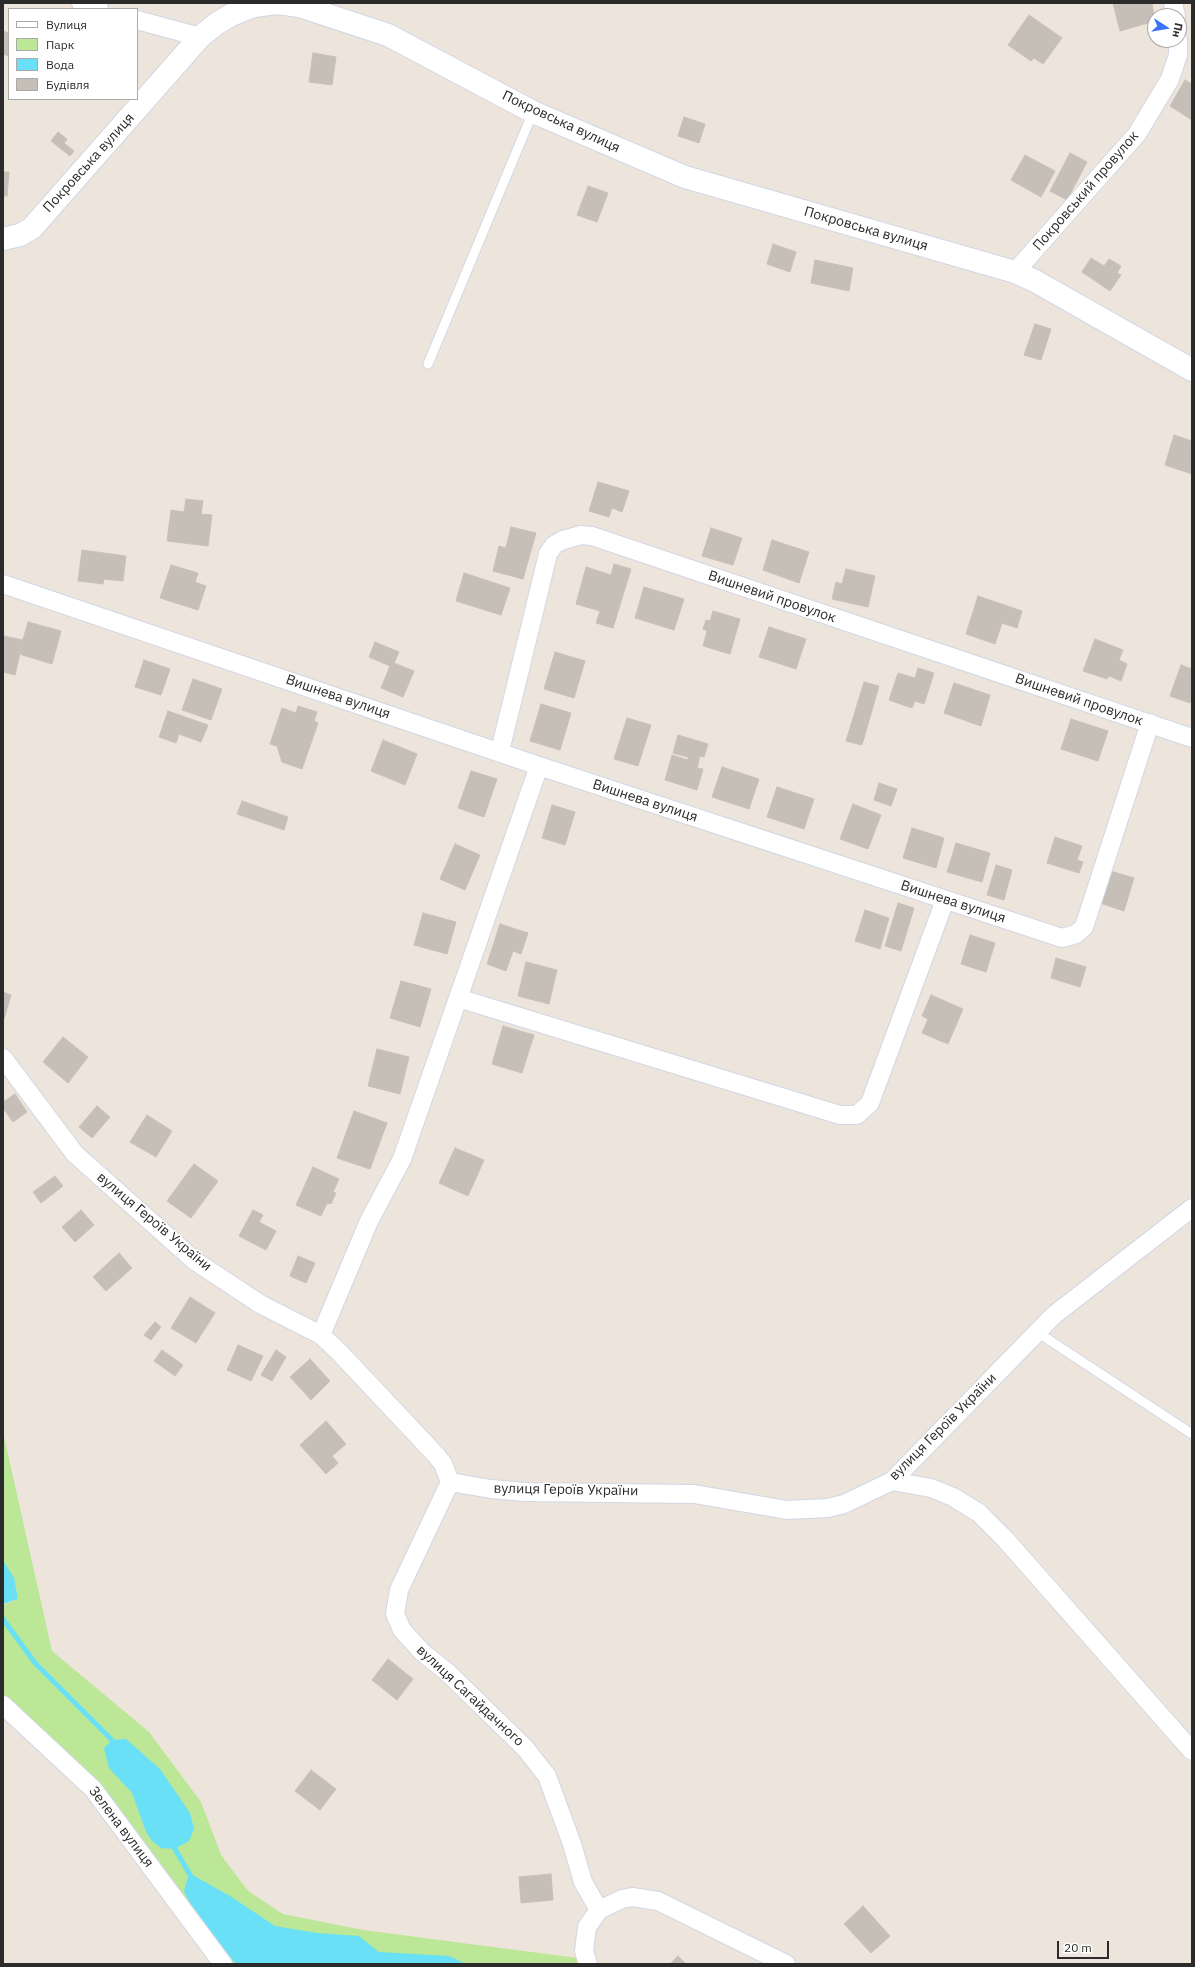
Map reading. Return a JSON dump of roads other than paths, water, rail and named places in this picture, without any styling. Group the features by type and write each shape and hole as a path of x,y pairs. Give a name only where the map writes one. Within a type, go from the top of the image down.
{"street":[{"path":"81,3 97,8"},
{"name":"Покровська вулиця","path":"3,239 20,235 32,228 200,37 231,14 254,6 277,3 298,4 388,35 533,112 685,177 1015,272 1035,281 1192,370"},
{"path":"138,20 200,37"},
{"name":"Покровський провулок","path":"1015,272 1137,134 1170,79 1178,55 1178,48"},
{"name":"Вишневий провулок","path":"500,751 548,554 554,545 563,540 581,535 592,536 1192,738"},
{"name":"Вишнева вулиця","path":"3,584 500,751 538,766 1062,938 1076,934 1084,927 1150,723"},
{"path":"320,1335 369,1222 402,1159 538,766"},
{"path":"458,998 840,1115 857,1115 870,1103 945,900"},
{"name":"вулиця Героїв України","path":"3,1058 75,1154 195,1261 260,1304 320,1335 339,1352 436,1455 443,1464 450,1482 491,1489 525,1492 694,1494 767,1508 807,1510 828,1508 844,1504 892,1481 1037,1332 1071,1300 1192,1208"},
{"path":"892,1481 931,1488 953,1497 984,1517 1192,1751"},
{"name":"вулиця Сагайдачного","path":"450,1482 399,1590 395,1614 402,1630 422,1652 447,1672 538,1762 547,1776 553,1790 583,1882 599,1910"},
{"name":"Зелена вулиця","path":"3,1705 93,1789 223,1964"},
{"path":"588,1964 584,1951 587,1927 599,1910 622,1899 632,1897 658,1901 786,1964"}],"lane":[{"path":"428,364 533,112"},
{"path":"1037,1332 1192,1434"}],"water":[{"path":"3,1560 14,1578 18,1599 3,1604"},
{"path":"126,1739 160,1769 190,1813 194,1829 189,1841 174,1849 161,1848 152,1841 146,1832 132,1793 109,1768 104,1748 112,1740"},
{"path":"189,1873 230,1896 275,1926 317,1933 359,1936 379,1952 449,1956 466,1964 236,1964 195,1913 184,1891"}],"waterway":[{"path":"3,1619 35,1663 112,1740 115,1745"},
{"path":"172,1844 192,1878"}]}
